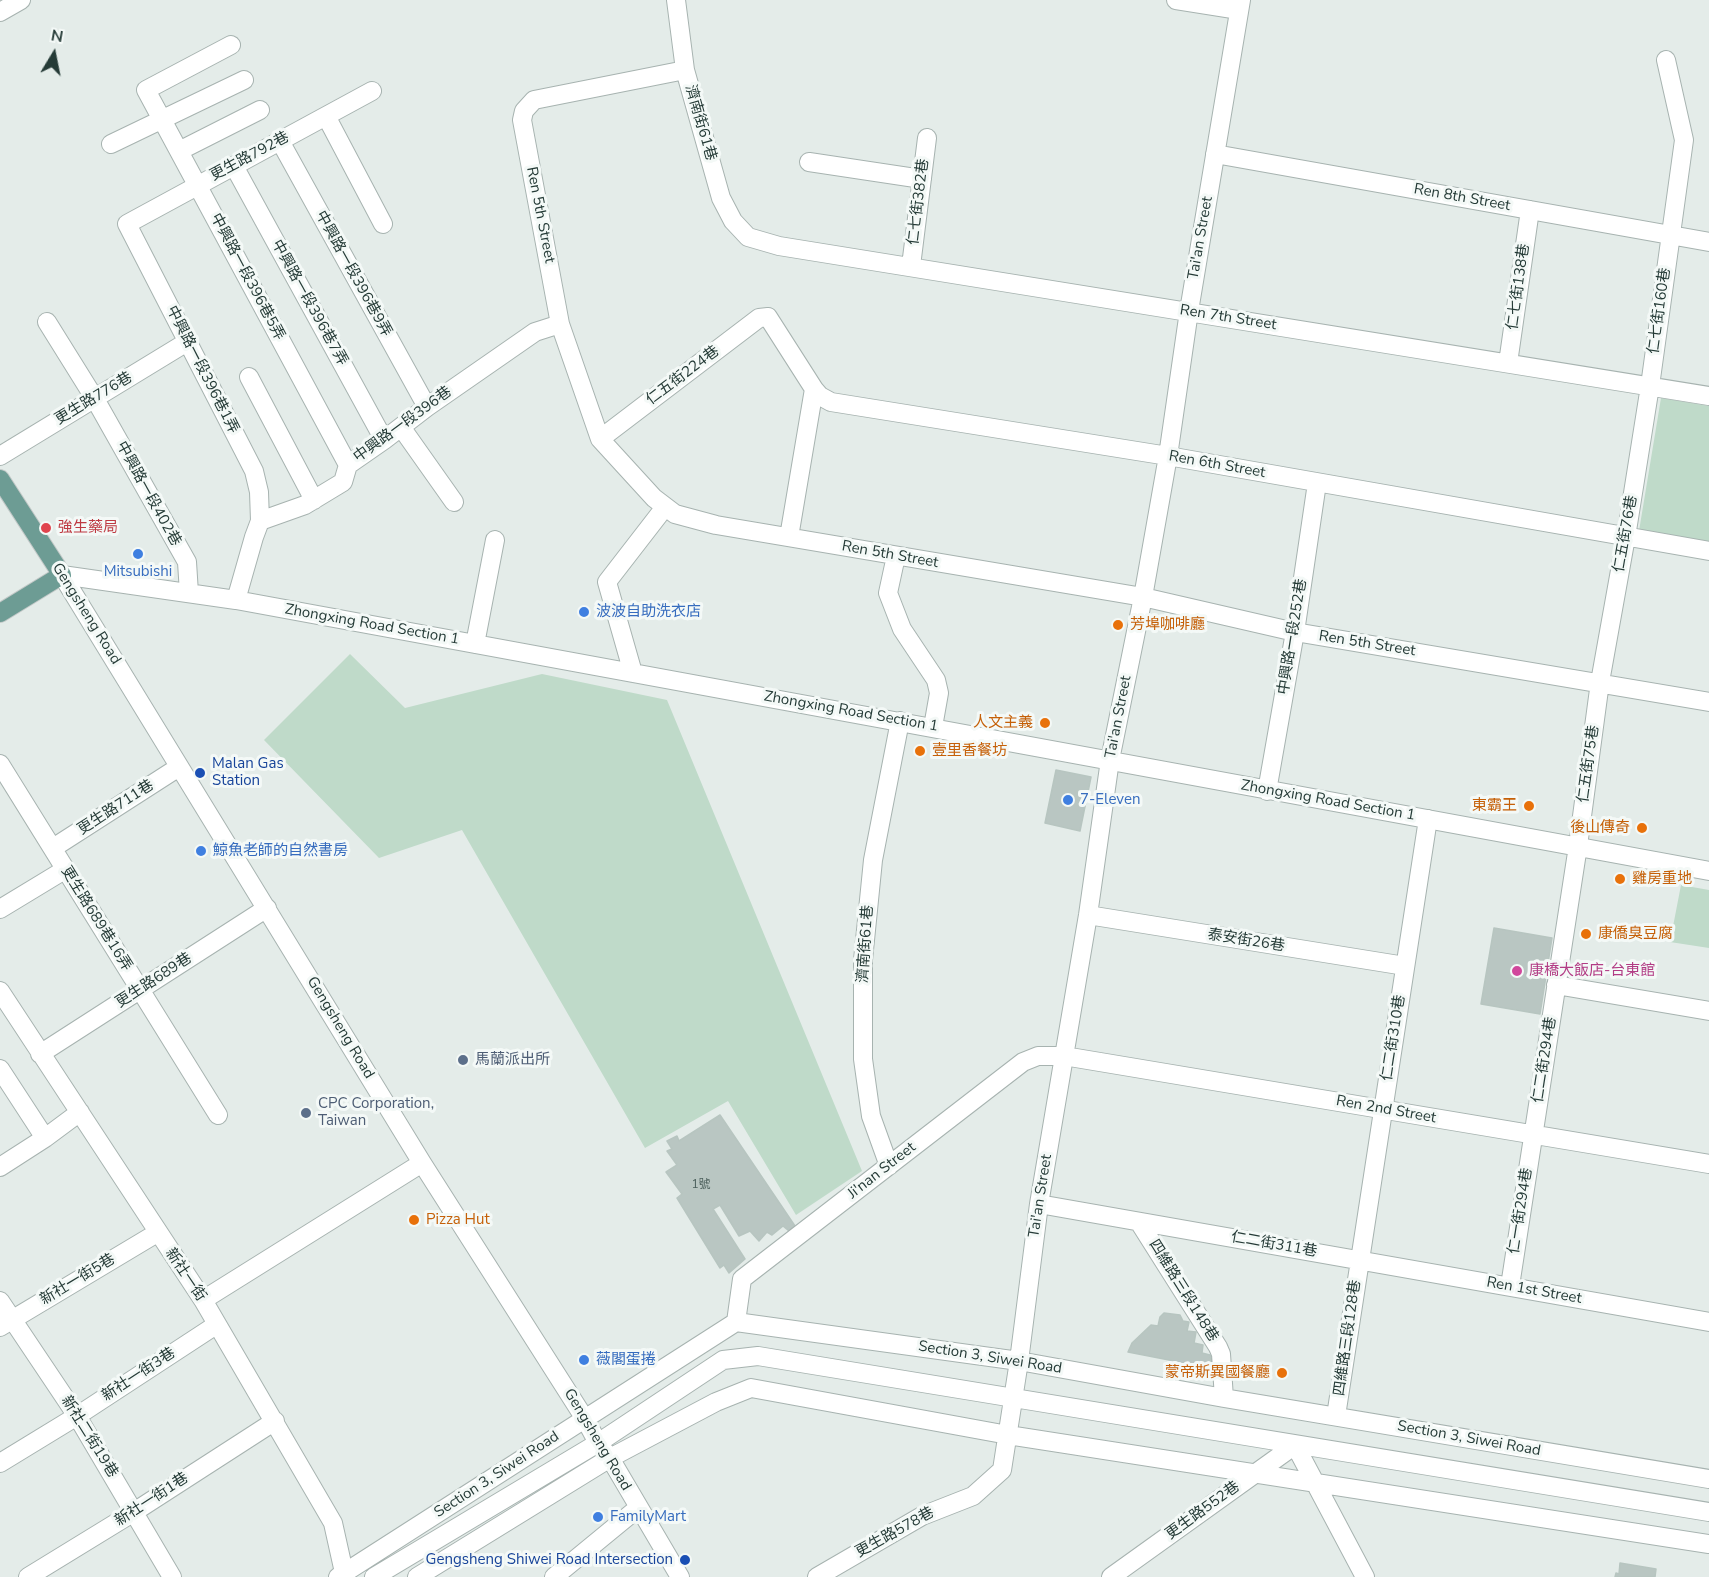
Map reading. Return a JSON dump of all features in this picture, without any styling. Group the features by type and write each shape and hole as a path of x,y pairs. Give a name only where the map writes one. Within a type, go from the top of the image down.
{"main road":[{"name":"Gengsheng Road","path":"0,479 62,575"},
{"path":"0,613 62,575"}],"street":[{"path":"0,12 21,0"},
{"name":"濟南街61巷","path":"676,0 685,70 721,198 733,221 748,237"},
{"path":"1176,0 1240,5"},
{"name":"Tai'an Street","path":"1008,1435 1039,1204 1088,915 1110,760 1143,597 1168,456 1189,311 1240,5"},
{"name":"中興路一段396巷5弄","path":"231,45 146,90 348,465"},
{"name":"仁七街160巷","path":"1650,386 1684,140 1666,60"},
{"name":"Ren 5th Street","path":"685,70 534,100 524,111 522,120 560,324 600,439 654,498 675,514 706,522 896,556 1143,597 1295,632 1709,702"},
{"path":"111,144 244,80"},
{"name":"更生路792巷","path":"127,224 372,91"},
{"path":"179,152 260,110"},
{"path":"326,116 383,224"},
{"name":"仁七街382巷","path":"911,266 927,138"},
{"name":"中興路一段396巷9弄","path":"280,141 427,407"},
{"name":"Ren 8th Street","path":"1215,154 1709,242"},
{"path":"809,162 922,179"},
{"name":"中興路一段396巷7弄","path":"234,166 384,440"},
{"name":"仁七街138巷","path":"1508,363 1530,210"},
{"name":"中興路一段396巷1弄","path":"127,224 254,471 259,492 260,522"},
{"name":"Ren 7th Street","path":"748,237 779,246 1709,396"},
{"name":"Ren 6th Street","path":"768,317 814,389 820,396 831,402 1168,456 1709,551"},
{"name":"仁五街224巷","path":"600,439 759,318 768,317"},
{"name":"中興路一段402巷","path":"47,322 95,399 187,562 189,592"},
{"name":"中興路一段396巷","path":"260,522 314,500 343,482 348,465 427,407 535,332 560,324"},
{"name":"更生路776巷","path":"0,456 187,342"},
{"path":"249,377 314,500"},
{"name":"仁五街76巷","path":"1600,682 1650,386"},
{"path":"789,537 814,389"},
{"path":"400,427 454,502"},
{"name":"中興路一段252巷","path":"1267,791 1295,632 1317,483"},
{"path":"633,673 608,582 665,507"},
{"path":"236,600 260,522"},
{"path":"476,644 495,540"},
{"path":"896,556 888,593 902,629 936,680 939,693 933,727"},
{"name":"Zhongxing Road Section 1","path":"62,575 236,600 1709,871"},
{"name":"Gengsheng Road","path":"62,575 422,1163 598,1443 610,1458 680,1577"},
{"name":"仁五街75巷","path":"1556,985 1600,682"},
{"name":"濟南街61巷","path":"889,1166 871,1116 863,1059 863,960 873,860 900,721"},
{"name":"更生路711巷","path":"52,848 179,767"},
{"name":"更生路689巷16弄","path":"1,769 219,1115"},
{"name":"仁二街310巷","path":"1382,1109 1428,819"},
{"path":"0,909 66,869"},
{"name":"更生路689巷","path":"40,1054 267,908"},
{"name":"泰安街26巷","path":"1088,915 1405,966"},
{"path":"1556,985 1709,1011"},
{"name":"仁二街294巷","path":"1533,1135 1556,985"},
{"name":"新社一街","path":"0,991 203,1300 333,1523 343,1575"},
{"name":"Ji'nan Street","path":"736,1322 742,1279 1023,1062 1038,1056 1064,1056"},
{"name":"Ren 2nd Street","path":"1064,1056 1709,1164"},
{"path":"0,1069 45,1138"},
{"path":"1359,1260 1382,1109"},
{"path":"0,1167 80,1112"},
{"name":"仁一街294巷","path":"1510,1286 1533,1135"},
{"path":"203,1300 422,1163"},
{"name":"仁二街311巷","path":"1039,1204 1359,1260"},
{"name":"四維路三段148巷","path":"1139,1222 1218,1347 1221,1354 1224,1398"},
{"name":"新社一街5巷","path":"6,1323 157,1233"},
{"name":"Ren 1st Street","path":"1359,1260 1709,1322"},
{"name":"四維路三段128巷","path":"1336,1416 1359,1260"},
{"name":"新社二街19巷","path":"0,1301 6,1323 77,1416 172,1577"},
{"name":"Section 3, Siwei Road","path":"343,1575 736,1322 1019,1361 1224,1398 1709,1479"},
{"name":"新社一街3巷","path":"0,1463 77,1416 216,1325"},
{"name":"Section 3, Siwei Road","path":"374,1577 598,1443 723,1360 758,1356 1013,1396 1295,1445 1709,1512"},
{"path":"417,1577 610,1458 716,1401 751,1388 1008,1435 1709,1544"},
{"name":"新社一街1巷","path":"28,1577 134,1512 274,1421"},
{"name":"更生路578巷","path":"817,1577 922,1516 973,1496 1002,1470 1008,1435"},
{"path":"1295,1445 1365,1577"},
{"name":"更生路552巷","path":"1111,1577 1295,1445"},
{"path":"1558,1520 1563,1488"},
{"path":"554,1577 638,1508"}],"green space":[{"path":"1661,398 1709,406 1709,542 1639,531"},
{"path":"350,654 405,708 542,674 667,700 862,1171 796,1215 728,1101 645,1148 462,830 379,858 264,740"},
{"path":"1681,885 1709,890 1709,948 1670,942"}],"building":[{"name":"7-Eleven","path":"1056,770 1091,777 1080,831 1045,823"},
{"name":"康橋大飯店-台東館","path":"1494,928 1552,938 1540,1014 1481,1004"},
{"path":"720,1115 795,1226 789,1231 783,1226 772,1235 767,1232 759,1241 750,1231 739,1236 720,1205 713,1209 745,1259 729,1273 724,1265 720,1268 677,1198 682,1194 666,1172 677,1165 667,1151 672,1149 667,1141 677,1136 679,1141"},
{"path":"1164,1313 1180,1315 1183,1321 1189,1322 1187,1331 1196,1332 1194,1343 1203,1345 1202,1353 1210,1355 1212,1361 1205,1367 1128,1352 1132,1343 1151,1325 1158,1326 1160,1317"},
{"path":"1620,1563 1656,1569 1655,1577 1615,1577 1616,1573 1619,1574"}],"place":[{"name":"強生藥局","path":"46,528"},
{"name":"Mitsubishi","path":"138,554"},
{"name":"波波自助洗衣店","path":"584,612"},
{"name":"芳埠咖啡廳","path":"1118,625"},
{"name":"人文主義","path":"1045,723"},
{"name":"壹里香餐坊","path":"920,751"},
{"name":"Malan Gas Station","path":"200,773"},
{"name":"7-Eleven","path":"1068,800"},
{"name":"東霸王","path":"1529,806"},
{"name":"後山傳奇","path":"1642,828"},
{"name":"鯨魚老師的自然書房","path":"201,851"},
{"name":"雞房重地","path":"1620,879"},
{"name":"康僑臭豆腐","path":"1586,934"},
{"name":"康橋大飯店-台東館","path":"1517,971"},
{"name":"馬蘭派出所","path":"463,1060"},
{"name":"CPC Corporation, Taiwan","path":"306,1113"},
{"name":"Pizza Hut","path":"414,1220"},
{"name":"薇閣蛋捲","path":"584,1360"},
{"name":"蒙帝斯異國餐廳","path":"1282,1373"},
{"name":"FamilyMart","path":"598,1517"},
{"name":"Gengsheng Shiwei Road Intersection","path":"685,1560"}]}
